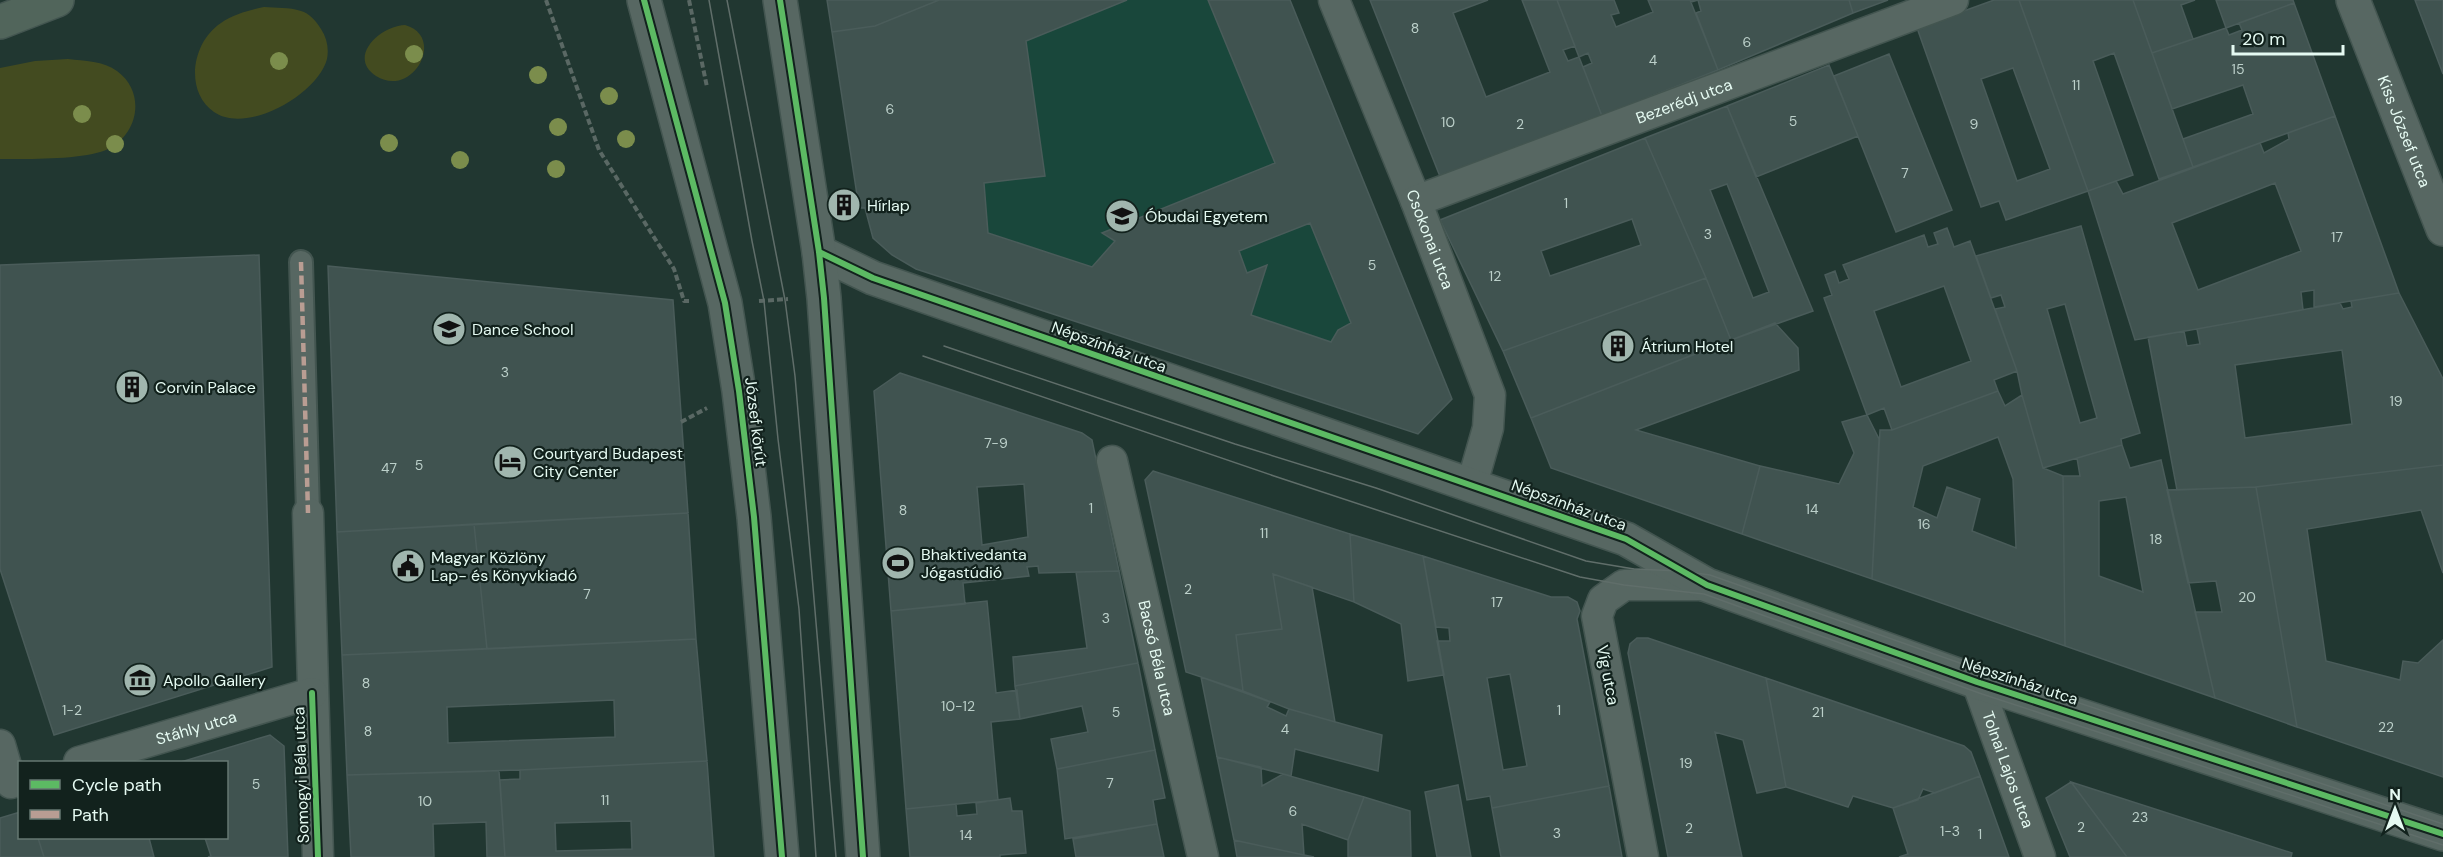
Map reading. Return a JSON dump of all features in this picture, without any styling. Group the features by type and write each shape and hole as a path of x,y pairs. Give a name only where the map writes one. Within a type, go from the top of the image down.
{"main road":[{"path":"0,22 57,0"}],"street":[{"name":"József körút","path":"644,0 725,303 739,391 754,516 782,857"},
{"path":"780,0 819,252 863,857"},
{"name":"Csokonai utca","path":"1334,0 1416,201 1490,395 1488,429 1472,484"},
{"name":"Bezerédj utca","path":"1416,201 1953,0"},
{"name":"Kiss József utca","path":"2353,0 2443,229"},
{"name":"Népszínház utca","path":"819,252 873,278 1626,539 1707,585 1977,682 2443,834"},
{"name":"Somogyi Béla utca","path":"301,262 318,857"},
{"name":"Bacsó Béla utca","path":"1112,461 1203,857"},
{"name":"Víg utca","path":"1643,857 1597,616 1603,600 1624,585 1707,585"},
{"name":"Tolnai Lajos utca","path":"1977,682 2040,857"},
{"name":"Stáhly utca","path":"82,761 312,693"},
{"path":"0,745 10,783"}],"path":[{"path":"546,0 600,150 674,269 684,301 725,303"}],"shaded area":[{"name":"Óbudai Egyetem","path":"939,0 1290,0 1452,399 1418,434 916,269 892,255 873,238 865,208 859,208 832,32"},
{"path":"264,7 292,9 310,15 325,36 328,47 327,59 321,72 310,85 280,107 262,115 228,118 214,112 204,103 198,92 195,67 198,54 211,31 221,23 237,15"},
{"path":"405,25 417,32 423,41 424,52 420,64 402,79 389,81 376,76 368,68 365,60 370,44 386,31"},
{"path":"68,59 106,65 126,80 135,102 135,114 125,135 106,150 83,156 0,159 0,68 35,61"}],"building":[{"path":"827,0 939,0 875,26 832,32"},
{"name":"Óbudai Egyetem","path":"939,0 1127,0 1026,41 1045,176 984,183 988,233 1092,267 1115,241 1102,233 1275,163 1208,0 1290,0 1452,399 1418,434 916,269 892,255 873,238 865,208 859,208 832,32 875,26","holes":["1310,223 1351,323 1338,330 1331,342 1251,315 1267,265 1247,273 1239,251"]},
{"path":"1370,0 1488,0 1453,13 1486,97 1550,72 1522,0 1557,0 1575,46 1563,50 1568,61 1579,57 1602,116 1441,179"},
{"path":"1557,0 1614,0 1619,13 1611,15 1616,27 1653,12 1648,0 1690,0 1718,70 1602,116 1583,67 1592,63 1588,53 1579,57"},
{"path":"1698,0 1849,0 1853,13 1718,70 1696,13 1701,11"},
{"path":"1849,0 1888,0 1853,13"},
{"path":"1994,0 2019,0 2088,191 2006,220 1999,201 1981,207 1917,28","holes":["2013,68 2050,169 2017,181 1981,79"]},
{"path":"2019,0 2133,0 2193,167 2159,179 2114,53 2093,61 2133,175 2088,191"},
{"path":"2133,0 2195,0 2181,5 2193,39 2152,53"},
{"path":"2216,0 2293,0 2294,3 2226,28"},
{"path":"2415,0 2443,0 2443,74"},
{"path":"2294,3 2335,116 2193,167 2183,139 2253,114 2243,85 2172,109 2152,53 2226,28 2229,35 2242,30 2239,23"},
{"path":"1889,54 1952,210 1896,232 1834,76"},
{"path":"1829,65 1858,136 1756,177 1727,106"},
{"path":"1727,106 1813,311 1731,340 1645,138","holes":["1727,184 1769,292 1753,298 1710,190"]},
{"path":"2335,116 2399,293 2314,307 2314,290 2301,292 2303,310 2135,340 2088,191 2116,181 2123,194 2260,143 2264,153 2289,139 2288,133","holes":["2275,183 2301,251 2198,290 2172,223"]},
{"path":"1645,138 1706,278 1503,351 1440,220","holes":["1632,219 1641,245 1550,276 1541,251"]},
{"name":"Hírlap","path":"849,193 853,216 838,218 835,194"},
{"path":"2081,226 2140,433 2121,439 2122,445 2043,468 2017,371 1995,309 2005,307 2001,295 1991,298 1976,256","holes":["2065,304 2097,418 2080,423 2047,309"]},
{"path":"1947,228 1954,247 1970,241 2017,371 1994,380 1998,391 1892,430 1884,408 1867,415 1824,298 1832,295 1825,275 1835,271 1839,283 1849,279 1843,265 1924,235 1928,247 1938,244 1934,233","holes":["1944,286 1971,361 1901,387 1874,311"]},
{"name":"Corvin Palace","path":"259,255 272,667 54,735 0,569 0,265"},
{"path":"328,266 673,300 688,513 337,532"},
{"name":"Átrium Hotel","path":"1706,278 1731,340 1531,418 1503,351"},
{"path":"2399,293 2443,379 2443,465 2256,487 2177,490 2148,337 2184,331 2187,346 2200,344 2197,329 2340,303 2343,309 2352,307 2351,301","holes":["2342,350 2352,424 2245,438 2235,365"]},
{"path":"1775,323 1798,348 1799,370 1636,430 1760,466 1742,534 1551,468 1531,418"},
{"path":"900,373 1082,433 1092,440 1119,571 1039,573 1038,566 1027,567 1029,576 963,583 965,604 891,611 874,391","holes":["1024,484 1028,537 982,545 977,487"]},
{"path":"1998,391 2005,406 2022,395 2043,468 2063,476 2065,646 1872,579 1880,430 1892,430","holes":["1998,437 2013,479 2016,548 1972,531 1980,499 1947,487 1937,518 1913,507 1923,466"]},
{"path":"1867,415 1879,439 1872,579 1742,534 1760,466 1839,484 1854,453 1842,422"},
{"path":"2122,445 2130,468 2161,460 2215,698 2065,646 2063,476 2080,476 2077,458","holes":["2126,497 2143,592 2099,576 2099,501"]},
{"path":"2443,465 2443,573 2421,510 2307,529 2326,661 2400,680 2403,661 2418,663 2443,640 2443,777 2297,727 2256,487"},
{"path":"1153,471 1350,534 1354,602 1273,574 1282,629 1236,635 1243,691 1186,672 1145,480"},
{"path":"2256,487 2297,727 2215,698 2195,612 2222,612 2216,581 2188,583 2167,490"},
{"path":"688,513 696,639 487,649 474,524"},
{"name":"Magyar Közlöny Lap- és Könyvkiadó","path":"474,524 487,649 342,655 337,532"},
{"path":"1350,534 1423,556 1444,675 1408,681 1401,624 1354,602"},
{"path":"1423,556 1551,597 1568,597 1577,602 1580,611 1577,619 1609,786 1492,808 1490,796 1467,800 1437,641 1450,641 1449,628 1436,627","holes":["1510,674 1527,766 1503,770 1487,678"]},
{"path":"1119,571 1138,663 1015,686 1013,657 1087,648 1076,572"},
{"path":"1273,574 1312,587 1335,722 1289,709 1243,691 1236,635 1282,629"},
{"path":"987,601 996,693 1017,690 1020,719 991,722 998,800 906,809 891,611"},
{"path":"1637,638 1648,638 1766,678 1786,787 1757,793 1743,740 1715,732 1742,857 1668,857 1628,653 1630,644"},
{"path":"696,639 707,761 347,775 342,655","holes":["614,700 615,737 448,743 447,707"]},
{"path":"1138,663 1155,750 1057,769 1051,739 1088,732 1082,706 1020,719 1015,686"},
{"path":"1201,677 1270,702 1267,707 1286,716 1289,709 1382,735 1378,771 1295,749 1291,776 1217,757"},
{"path":"1766,678 1964,746 1971,752 1980,776 1935,793 1923,789 1918,800 1893,808 1853,796 1848,807 1786,787"},
{"path":"270,735 284,746 288,857 208,857 211,856 205,839 228,839 228,761 184,761"},
{"path":"1155,750 1165,798 1153,800 1157,824 1065,839 1057,769"},
{"path":"1217,757 1261,767 1262,786 1283,774 1364,797 1348,840 1302,824 1304,855 1234,840"},
{"path":"707,761 714,857 505,857 500,780 520,779 520,770","holes":["631,821 632,849 556,851 555,823"]},
{"path":"499,771 505,857 487,857 486,822 433,824 434,857 351,857 347,775"},
{"path":"1980,776 2009,857 1899,857 1908,854 1893,808"},
{"path":"2071,782 2292,853 2291,857 2127,857"},
{"path":"2071,782 2127,857 2070,857 2046,798"},
{"path":"1458,785 1471,857 1437,857 1425,792"},
{"path":"1609,786 1622,857 1501,857 1492,808"},
{"path":"1364,797 1410,811 1411,857 1348,857 1348,840"},
{"path":"1010,798 1012,811 1022,811 1026,853 1000,855 1000,857 910,857 906,809 956,804 957,816 977,814 976,803"},
{"path":"18,813 18,839 38,839 44,857 0,857 0,818"},
{"path":"1157,824 1164,857 1076,857 1073,839"},
{"path":"38,839 149,839 154,857 44,857"},
{"path":"1234,840 1304,855 1314,857 1237,857"}],"tram line":[{"path":"709,0 764,301 799,609 816,857"},
{"path":"727,0 785,300 795,376 836,857"},
{"path":"944,346 1235,444 1376,488 1586,561 1634,569 1710,575 1974,668 2443,824"},
{"path":"923,356 1274,476 1580,577 1624,585 1704,594 1982,694 2443,845"}],"marked path":[{"path":"301,262 308,513"}],"cycle path":[{"path":"644,0 725,303 739,391 754,517 782,857"},
{"path":"780,0 824,298 863,857"},
{"path":"819,252 873,278 1626,539 1707,585 1977,682 2443,834"},
{"path":"312,693 318,857"}],"place":[{"name":"Hírlap","path":"844,205"},
{"name":"Óbudai Egyetem","path":"1122,216"},
{"name":"Dance School","path":"449,329"},
{"name":"Átrium Hotel","path":"1618,346"},
{"name":"Corvin Palace","path":"132,387"},
{"name":"Courtyard Budapest City Center","path":"510,462"},
{"name":"Bhaktivedanta Jógastúdió","path":"898,563"},
{"name":"Magyar Közlöny Lap- és Könyvkiadó","path":"408,566"},
{"name":"Apollo Gallery","path":"140,680"}]}
